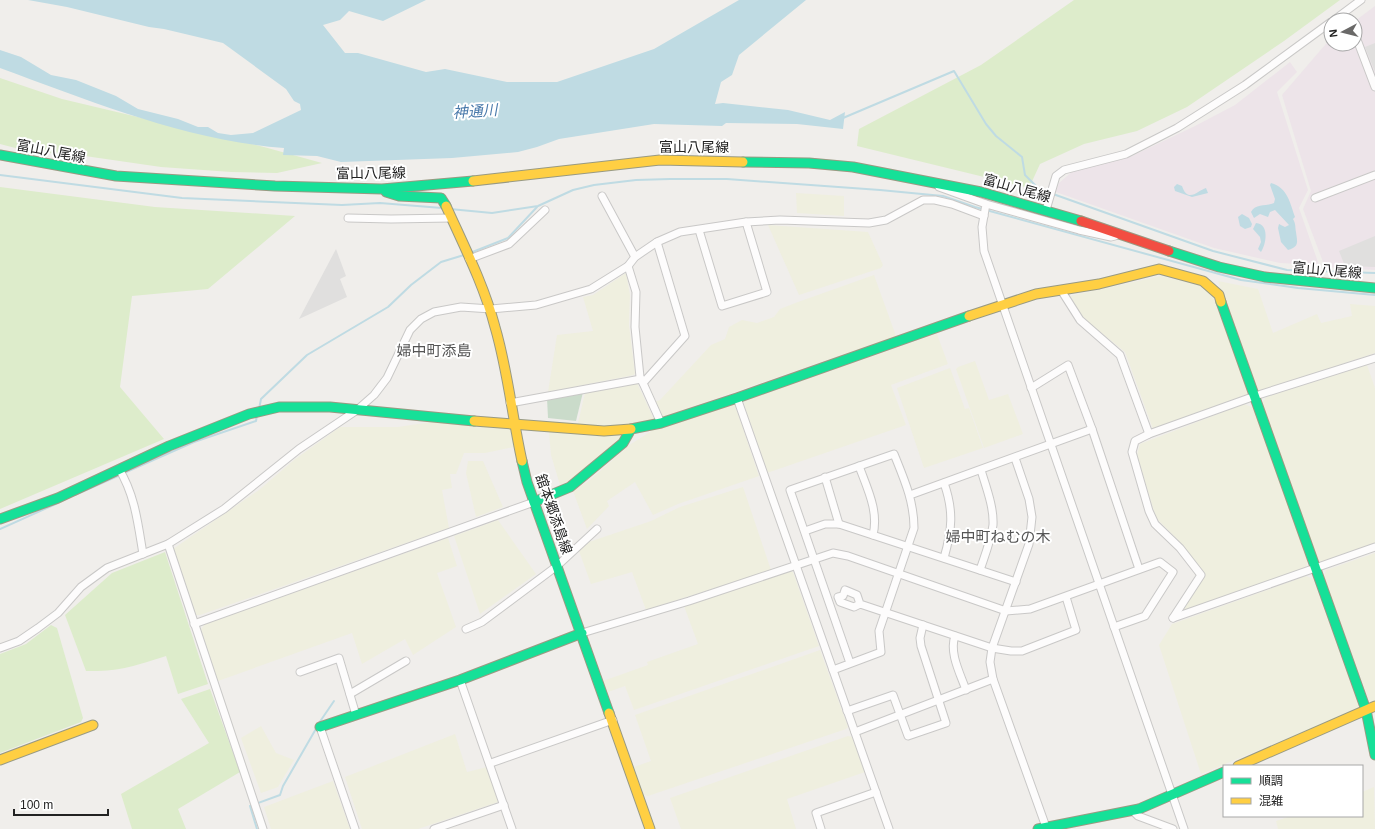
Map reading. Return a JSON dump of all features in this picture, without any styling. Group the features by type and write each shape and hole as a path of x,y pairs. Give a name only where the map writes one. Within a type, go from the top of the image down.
{"street":[{"path":"1344,12 1360,0"},
{"path":"1046,210 1056,176 1064,170 1126,154 1177,128 1245,86 1323,28"},
{"path":"1361,52 1375,87"},
{"name":"富山八尾線","path":"0,155 116,176 275,186 382,189 478,181 660,160 824,164 853,167 934,181 981,192 1046,210 1219,267 1265,278 1375,288"},
{"path":"1315,198 1375,175"},
{"path":"934,181 940,188 985,210"},
{"path":"348,218 391,219 448,211 441,198 389,194 382,189"},
{"path":"602,196 636,257"},
{"path":"0,648 19,640 58,613 81,587 107,568 168,544 224,509 299,449 357,410 374,395 387,378 410,330 421,319 434,312 461,307 491,309 536,305 591,289 628,266 636,257 657,242 680,232 746,222 780,220 869,223 886,220 923,200 935,200 1111,237 1122,235"},
{"path":"469,259 509,244 545,210"},
{"path":"985,210 982,238 984,252 1184,829"},
{"name":"舘本郷添島線","path":"448,211 491,309 501,346 519,454 534,502 613,720 650,829"},
{"path":"699,230 722,306 767,292 746,222"},
{"path":"510,402 642,381 685,336 657,242"},
{"path":"628,266 636,292 635,328 642,381 661,423"},
{"path":"0,519 58,498 169,446 249,414 279,407 357,410 604,431 631,429 661,423 737,398 1036,294 1099,284 1159,269 1204,281 1219,295 1366,710 1375,755"},
{"path":"1061,290 1080,320 1120,355 1149,434"},
{"path":"1375,358 1255,396 1149,434 1135,441 1132,452 1148,511 1155,524 1180,548 1201,575 1172,618 1375,547"},
{"path":"1031,388 1068,365 1092,429 1139,569"},
{"path":"737,398 889,829"},
{"path":"194,624 534,502 570,487 596,467 623,443 631,429"},
{"path":"910,495 1052,445 1092,429"},
{"path":"833,670 881,652 879,631 914,528 914,512 910,495 894,454 790,490 830,601 850,663"},
{"path":"1015,458 1029,499 1032,517 1029,544 992,648 990,662 993,679 1042,828 1132,810 1173,795 1223,772"},
{"path":"859,466 874,508 875,525 873,535"},
{"path":"119,469 127,482 135,504 143,554"},
{"path":"980,570 991,535 993,523 990,500 981,470"},
{"path":"825,477 839,524"},
{"path":"944,483 950,499 952,516 951,532 944,558"},
{"path":"804,531 825,524 839,524 1016,582"},
{"path":"466,629 482,622 557,566 597,529"},
{"path":"168,544 263,829"},
{"path":"355,829 320,727 460,680 582,633 689,601 814,558 833,553 1006,610 1030,609 1160,562 1173,572 1145,616 1114,627"},
{"path":"830,601 843,596 845,590 857,595 860,604"},
{"path":"838,597 840,602 854,607 860,604 992,648 1011,652 1022,651 1076,630 1066,597"},
{"path":"847,711 893,695 908,736 946,722 921,646 920,638 923,626"},
{"path":"955,636 953,651 966,690"},
{"path":"300,672 339,658 356,715"},
{"path":"350,694 406,660"},
{"path":"855,732 993,679"},
{"path":"460,680 491,763 512,829"},
{"path":"1240,765 1375,706"},
{"path":"491,763 613,720"},
{"path":"0,760 93,725"},
{"path":"821,829 816,813 876,792"},
{"path":"434,829 504,805"},
{"path":"1132,810 1145,818 1173,829"}],"shaded area":[{"path":"1375,6 1375,270 1325,267 1303,209 1311,191 1282,95 1323,47 1323,52 1363,52 1363,15"},
{"path":"1375,43 1375,72 1365,47"},
{"path":"1290,62 1297,72 1277,92 1308,190 1299,208 1319,265 1280,263 1214,248 1056,192 1059,183 1074,170 1130,157 1235,105"},
{"path":"1375,236 1375,267 1345,266 1339,251"},
{"path":"336,249 346,276 340,279 347,297 299,319"}],"green space":[{"path":"1074,0 1340,0 1284,41 1187,107 1137,131 1084,144 1040,164 1029,188 857,146 859,129 981,65"},
{"path":"0,78 62,99 264,147 322,163 277,173 231,172 161,167 85,156 27,151 0,144"},
{"path":"0,187 155,207 295,216 208,289 132,296 120,387 164,439 0,509"},
{"path":"796,193 844,196 844,216 797,213"},
{"path":"768,225 868,232 883,265 881,268 799,295"},
{"path":"626,273 630,295 629,325 634,375 548,392 557,335 593,331 583,297 593,295"},
{"path":"874,275 896,336 662,417 654,402 660,400 711,345 725,339 729,327 742,320 757,323 774,317 780,309"},
{"path":"1161,276 1202,286 1212,293 1249,395 1153,429 1125,352 1082,317 1070,296"},
{"path":"1218,281 1258,289 1273,333 1317,314 1321,323 1352,316 1350,304 1375,306 1375,353 1258,392"},
{"path":"937,334 948,364 891,385 906,425 767,473 744,404 745,401"},
{"path":"975,361 989,400 1008,394 1023,434 984,448 956,369"},
{"path":"1367,365 1375,388 1375,544 1323,562 1317,560 1262,404 1266,397"},
{"path":"950,368 965,409 969,408 983,448 924,468 897,388"},
{"path":"637,383 654,419 640,426 575,478 560,485 551,455 548,421 578,423 585,393"},
{"path":"583,392 576,421 548,418 547,398"},
{"path":"730,404 735,405 759,476 678,504 653,515 635,482 607,501 609,506 587,529 573,491 589,481 631,444 653,430"},
{"path":"1244,404 1254,408 1308,561 1305,569 1181,612 1204,573 1179,541 1156,518 1137,455 1140,444"},
{"path":"471,416 510,425 514,447 485,453 464,453 456,474 450,474 452,488 442,490 449,528 200,615 196,615 173,549 259,490 294,460 340,427 398,427"},
{"path":"468,461 483,461 503,507 476,517 466,473"},
{"path":"743,487 771,570 646,610 632,572 591,584 579,551 586,543 651,521 680,507"},
{"path":"498,520 536,574 480,614 454,536"},
{"path":"448,538 457,566 437,573 456,627 413,655 405,639 362,664 352,633 218,681 201,629 205,624"},
{"path":"165,552 208,684 178,694 166,656 126,668 86,671 65,615 112,573"},
{"path":"1375,553 1375,700 1370,703 1324,577 1326,570"},
{"path":"790,571 793,572 819,646 634,710 625,686 608,692 603,681 648,665 647,662 698,644 684,606"},
{"path":"1306,576 1313,579 1358,704 1358,709 1201,774 1159,645 1172,624"},
{"path":"51,625 57,628 83,718 81,722 0,753 0,654 26,644"},
{"path":"820,650 848,727 846,729 648,796 644,795 634,767 651,761 635,715"},
{"path":"210,689 240,772 178,809 186,829 132,829 121,794 209,743 181,699"},
{"path":"261,726 276,753 294,760 278,787 261,793 241,738"},
{"path":"455,734 467,772 487,767 498,802 418,829 362,829 345,777"},
{"path":"848,736 852,737 865,772 787,799 796,829 681,829 670,798"},
{"path":"333,781 350,829 271,829 264,807"},
{"path":"1374,787 1375,829 1278,829 1276,821 1288,817 1363,817 1363,792"}],"water":[{"name":"神通川","path":"28,0 426,0 383,21 349,11 340,20 323,25 345,53 358,53 426,72 445,69 507,82 557,82 654,49 739,0 806,0 739,55 732,75 721,82 715,104 723,103 788,110 830,120 845,112 843,129 797,124 726,123 722,126 654,124 559,139 518,152 452,158 341,162 317,156 283,155 284,148 247,144 175,128 105,106 0,68 0,50 21,57 51,75 76,80 116,96 138,109 178,119 198,127 208,127 218,133 231,135 253,133 301,110 300,104 294,101 286,89 223,43 67,7"},
{"path":"1271,183 1281,188 1290,201 1295,217 1293,219 1295,222 1297,238 1297,243 1292,249 1288,250 1281,242 1278,228 1279,224 1285,227 1289,225 1275,210 1270,212 1268,217 1260,214 1254,218 1251,212 1255,207 1274,203 1275,199 1270,185"},
{"path":"1177,184 1182,186 1184,191 1190,195 1206,188 1208,193 1192,197 1175,191 1174,187"},
{"path":"1242,214 1249,218 1252,224 1251,227 1245,229 1240,226 1238,217"},
{"path":"1256,223 1263,227 1266,235 1261,252 1258,249 1261,242 1260,237 1253,229"}],"waterway":[{"path":"843,118 954,71 986,124 996,136 1022,157 1025,175 1039,189 1213,251 1287,270 1375,273"},
{"path":"0,175 182,198 342,205 380,203 442,208"},
{"path":"450,209 492,213 538,206 573,190 594,185 636,180 727,179 880,190 943,196 975,207 1241,280 1298,288 1375,295"},
{"path":"470,253 508,238 537,207"},
{"path":"259,409 261,399 307,355 388,307 411,285 441,262 464,255"},
{"path":"124,473 194,442 256,421 257,415"},
{"path":"75,495 120,475"},
{"path":"0,529 58,503"},
{"path":"319,723 334,701"},
{"path":"257,829 250,806 280,795 283,786 317,727"}],"traffic: fast":[{"path":"0,155 116,176 275,186 382,189 473,181"},
{"path":"743,162 809,163 853,167 981,192 1081,221"},
{"path":"386,192 399,196 441,198 446,206"},
{"path":"1169,251 1219,267 1265,277 1375,288"},
{"path":"1221,302 1366,710 1375,755"},
{"path":"534,502 570,487 623,443 631,429 661,423 737,398 969,316"},
{"path":"0,519 58,498 169,446 249,414 279,407 330,407 474,421"},
{"path":"522,461 527,482 609,713"},
{"path":"320,727 460,680 582,633"},
{"path":"1038,829 1139,809 1223,772"}],"traffic: slow":[{"path":"473,181 660,160 743,162"},
{"path":"446,206 473,266 490,311 503,360 522,461"},
{"path":"969,316 1036,294 1099,284 1159,269 1203,281 1219,295 1221,302"},
{"path":"474,421 604,431 631,429"},
{"path":"1240,765 1375,706"},
{"path":"609,713 650,829"},
{"path":"0,760 93,725"}],"traffic: jam":[{"path":"1081,221 1169,251"}],"district":[{"name":"婦中町添島","path":"434,350"},
{"name":"婦中町ねむの木","path":"998,536"}]}
